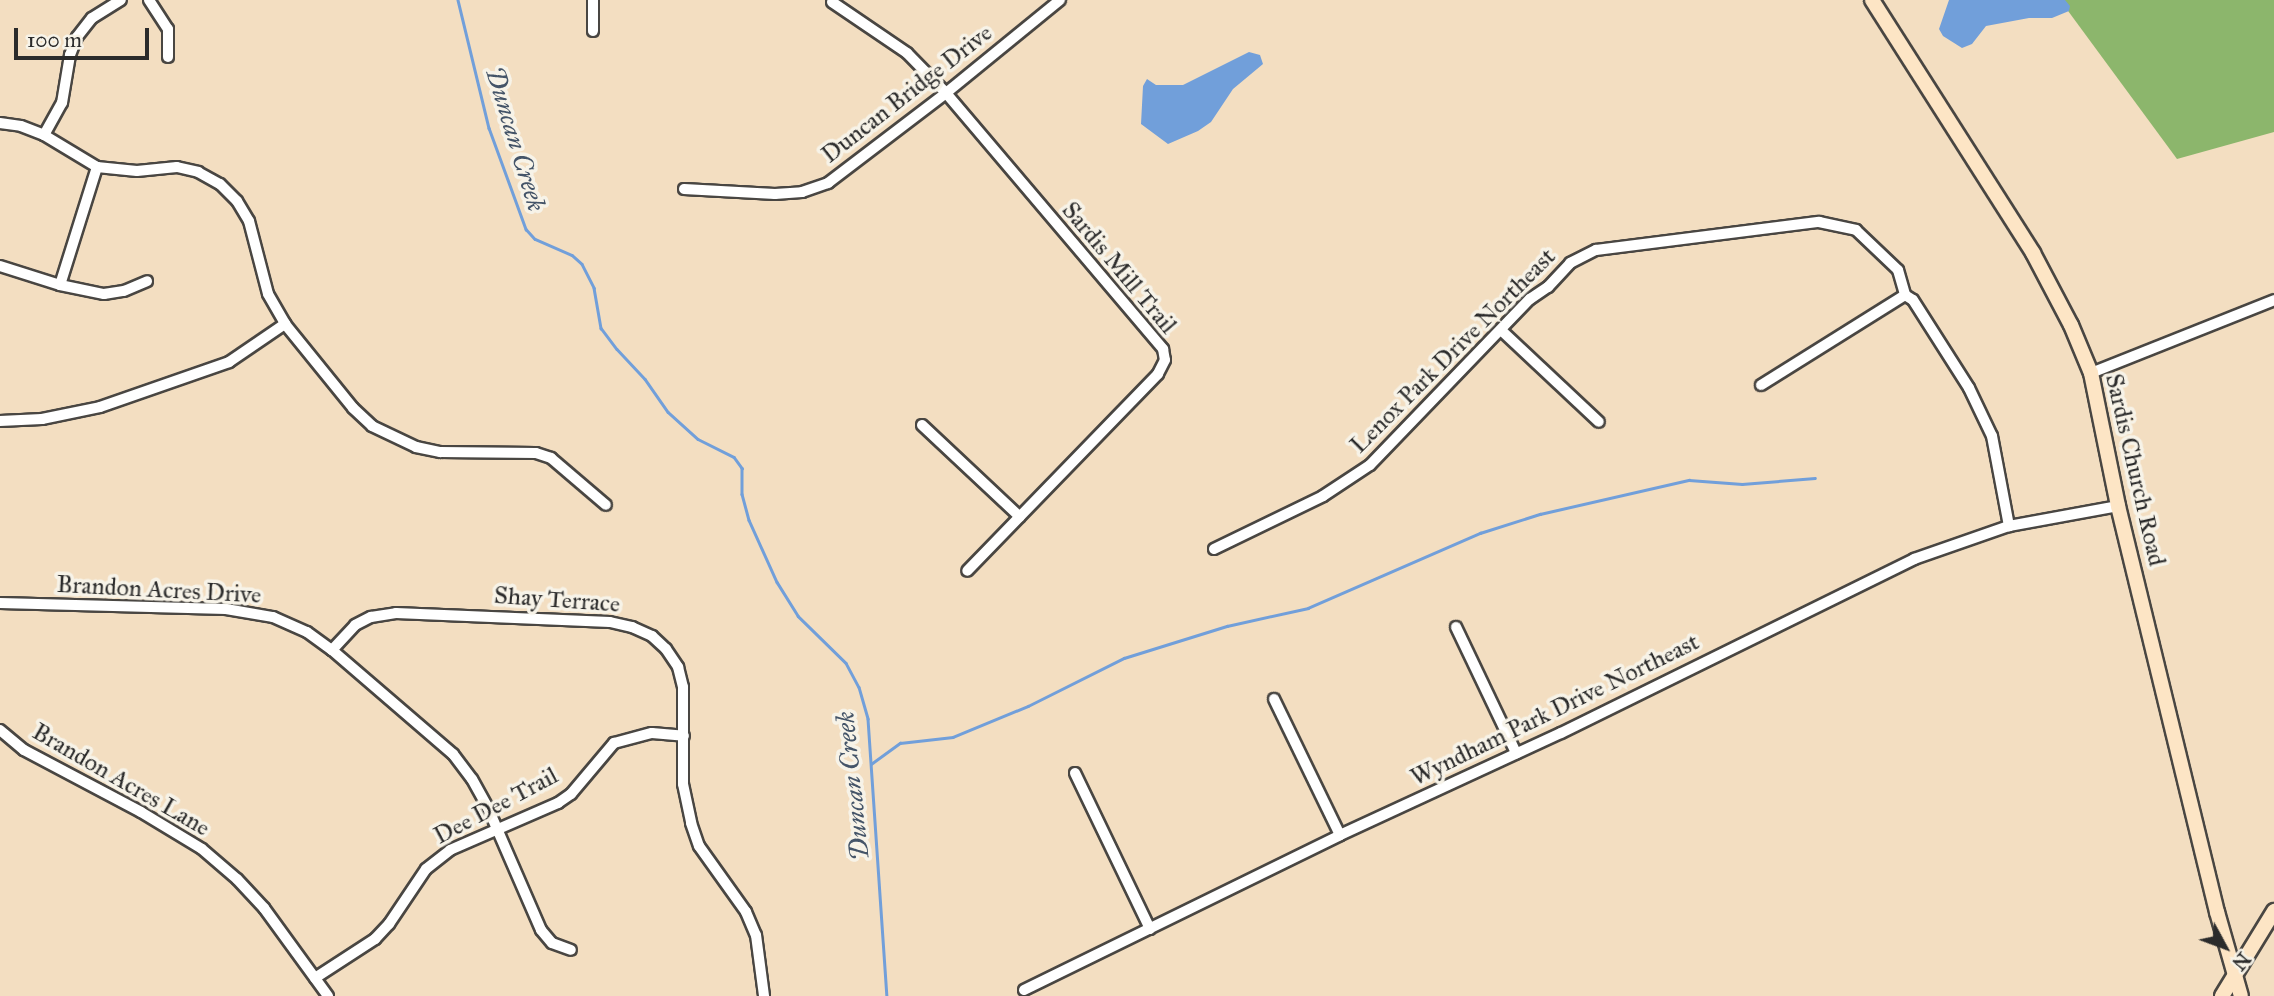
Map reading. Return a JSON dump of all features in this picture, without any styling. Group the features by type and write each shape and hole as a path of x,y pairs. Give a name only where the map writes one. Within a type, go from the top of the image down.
{"street":[{"path":"44,135 62,103 70,55 77,37 92,18 121,0"},
{"path":"149,0 168,29 168,57"},
{"path":"593,0 593,31"},
{"name":"Duncan Bridge Drive","path":"684,189 775,194 802,192 828,183 946,93 1060,0"},
{"name":"Sardis Church Road","path":"1872,0 2033,253 2071,325 2091,373 2118,506 2217,912 2241,996"},
{"name":"Sardis Mill Trail","path":"832,2 907,53 946,93 1035,201 1157,338 1165,360 1158,374 967,571"},
{"path":"0,123 21,126 44,135 68,153 97,167 137,171 177,167 198,172 220,184 237,201 249,221 268,294 285,324 372,426 416,447 440,452 536,453 551,458 606,505"},
{"path":"60,285 97,167"},
{"name":"Lenox Park Drive Northeast","path":"1214,549 1323,496 1370,465 1570,263 1596,250 1819,222 1856,230 1898,270 1905,295 1913,300 1969,388 1992,436 2009,526"},
{"path":"0,266 60,285 104,294 124,291 147,281"},
{"path":"1761,385 1905,295"},
{"path":"2091,373 2274,300"},
{"path":"0,421 42,419 113,402 229,362 285,324"},
{"path":"1501,330 1599,422"},
{"path":"922,425 1020,517"},
{"name":"Wyndham Park Drive Northeast","path":"1024,990 1914,558 2009,526 2118,506"},
{"name":"Brandon Acres Drive","path":"0,603 226,610 273,617 307,632 332,649 453,754 472,779 498,828 541,930 552,943 571,950"},
{"name":"Shay Terrace","path":"332,649 355,625 371,617 396,613 610,622 632,626 652,636 666,649 678,667 683,687 683,784 691,823 699,846 746,912 756,935 762,960 764,996"},
{"path":"1456,627 1516,753"},
{"path":"1274,699 1340,835"},
{"name":"Brandon Acres Lane","path":"0,730 24,750 141,812 202,849 237,878 264,908 328,996"},
{"name":"Dee Dee Trail","path":"315,978 375,939 389,924 426,869 450,850 558,803 571,794 600,755 614,743 652,733 684,736"},
{"path":"1075,773 1150,929"},
{"path":"2222,996 2274,911"}],"green space":[{"path":"2060,0 2274,0 2274,132 2177,159"}],"water":[{"path":"1949,0 2065,0 2070,6 2069,11 2052,18 2029,18 1986,26 1972,44 1962,48 1943,36 1939,29"},
{"path":"1249,52 1260,55 1263,64 1233,89 1211,122 1198,131 1168,144 1141,124 1143,86 1147,79 1156,85 1183,85"}],"waterway":[{"name":"Duncan Creek","path":"458,0 489,128 526,229 535,239 572,255 582,264 594,288 601,328 617,349 645,379 668,412 698,439 734,457 742,468 742,494 749,520 777,582 798,616 846,663 859,687 868,719 887,996"},
{"path":"871,764 900,743 953,737 1028,706 1124,658 1227,626 1308,608 1480,533 1540,514 1689,480 1742,484 1815,478"}]}
